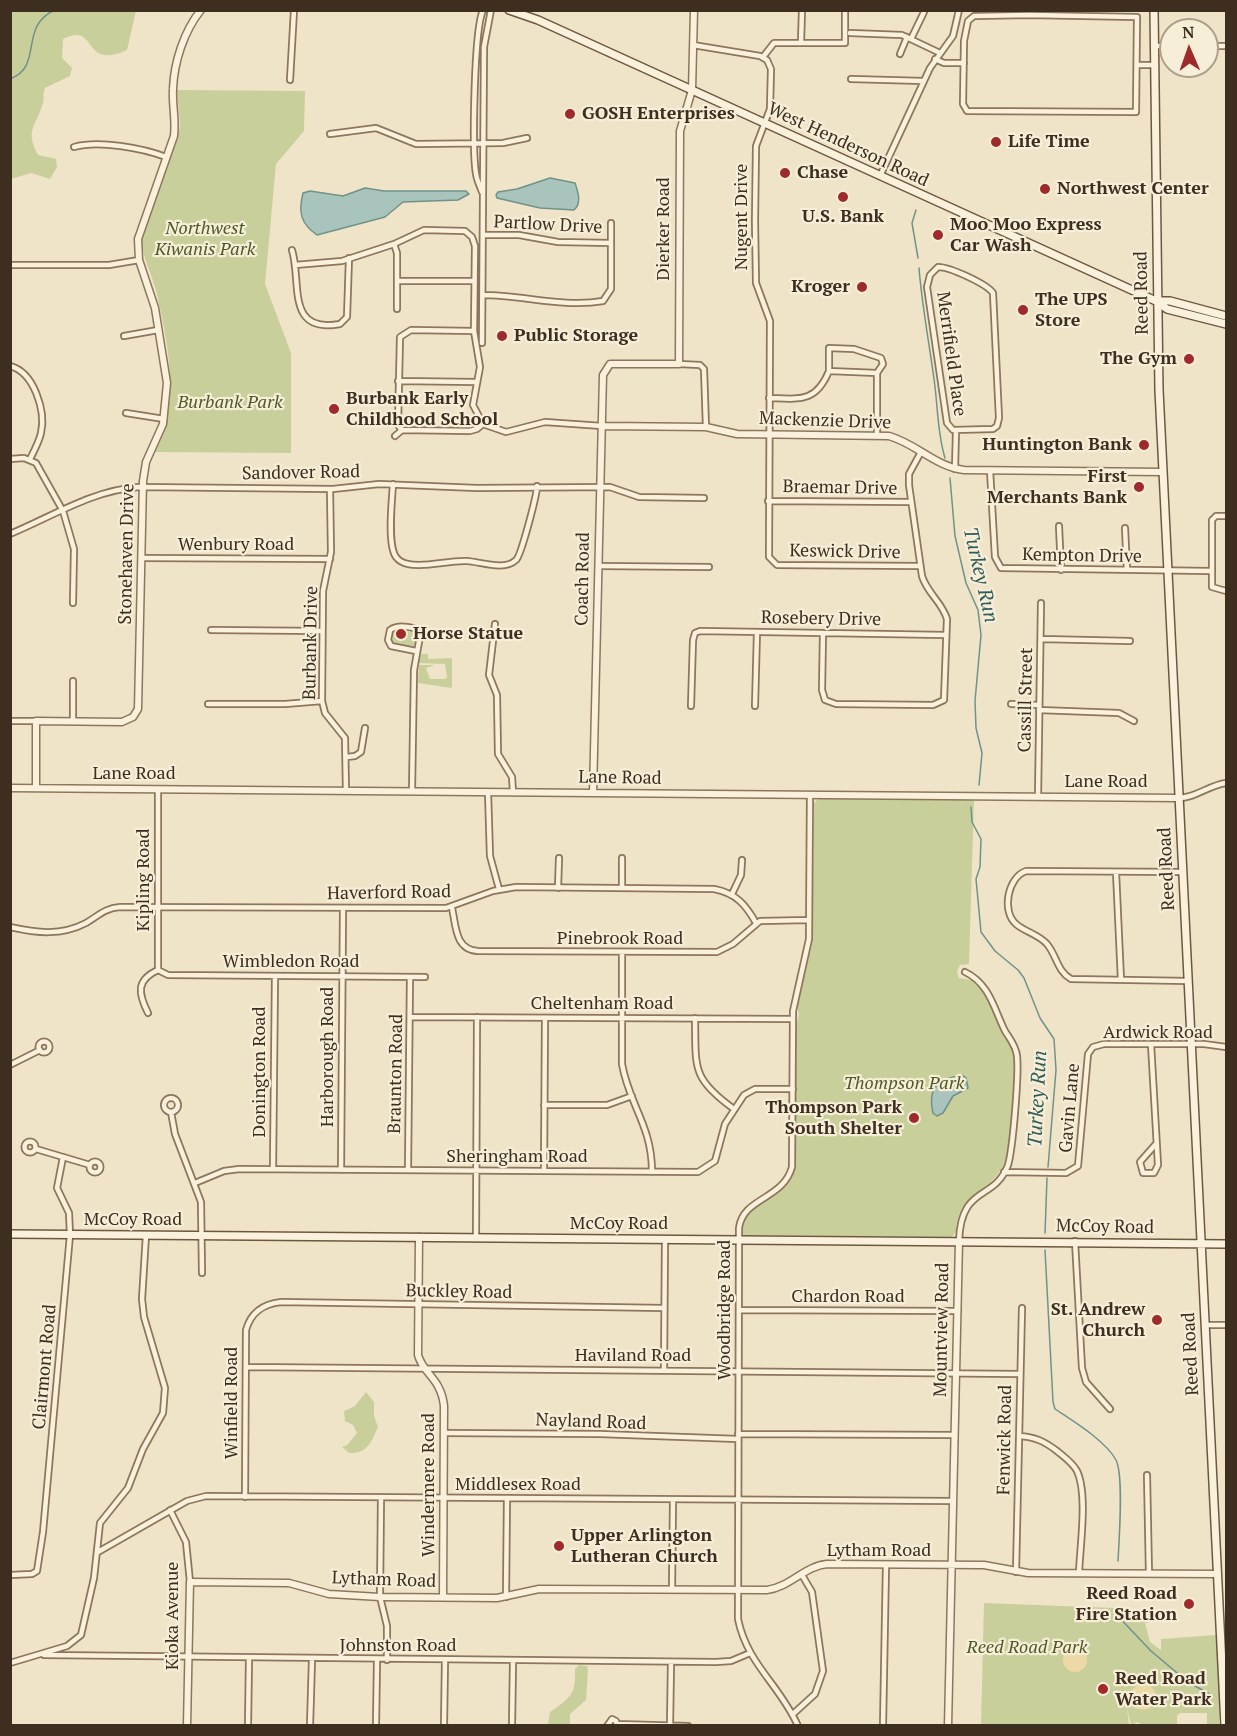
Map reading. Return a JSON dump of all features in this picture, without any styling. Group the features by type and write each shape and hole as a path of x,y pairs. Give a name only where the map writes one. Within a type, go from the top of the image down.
{"main road":[{"name":"West Henderson Road","path":"509,10 520,16 525,13 1156,301 1167,309 1209,321 1211,325 1227,326"},
{"name":"Reed Road","path":"1154,10 1156,301 1163,472 1225,1725"},
{"name":"West Henderson Road","path":"1156,301 1170,301 1227,316"},
{"name":"McCoy Road","path":"10,1234 1227,1244"}],"street":[{"name":"Stonehaven Drive","path":"73,721 122,722 130,719 136,713 140,702 143,487 146,462 164,419 167,383 152,293 140,260 138,231 166,157 176,120 173,96 175,74 190,25 201,10"},
{"path":"290,80 294,10"},
{"path":"483,10 477,32 475,145 476,177 483,195"},
{"path":"482,343 484,47 491,10"},
{"name":"Dierker Road","path":"679,364 680,131 692,90 694,10"},
{"path":"801,42 802,10"},
{"path":"693,45 763,57 774,43 845,43 845,10"},
{"path":"880,176 935,59 955,32 959,10"},
{"path":"900,54 924,12"},
{"path":"1062,15 1137,17 1138,65 1136,112 1119,114 967,111 963,104 965,33 971,18 1062,15"},
{"path":"850,33 896,34 940,53"},
{"path":"1154,46 1159,46"},
{"name":"Nugent Drive","path":"763,57 771,69 770,109 756,154 755,275 770,321 768,501 771,561"},
{"path":"935,59 944,63 964,63"},
{"path":"1138,65 1154,65"},
{"path":"851,79 924,81"},
{"path":"330,134 376,128 410,144 475,145 527,138"},
{"path":"74,147 88,145 143,149 166,157"},
{"path":"483,295 516,295 556,302 598,302 607,298 611,289 611,223"},
{"path":"295,265 331,263 394,244 424,230 465,231 472,237 475,246 474,331 479,359 473,405 483,424 470,431 402,430 395,436"},
{"name":"Partlow Drive","path":"483,235 519,235 558,242 611,243"},
{"path":"394,244 397,253 397,309"},
{"path":"292,250 297,296 304,315 310,322 326,325 340,324 347,317 349,258"},
{"path":"10,265 120,265 140,260"},
{"name":"Merrifield Place","path":"938,267 946,268 987,287 994,295 998,424 990,430 956,430 951,429 947,423 928,291 930,275 938,267"},
{"path":"397,281 474,281"},
{"path":"124,336 158,330"},
{"path":"402,430 398,425 398,343 405,333 411,330 474,331"},
{"path":"769,398 796,399 812,395 823,385 829,371 829,348 844,347 881,358 883,364 877,374 877,435"},
{"name":"Coach Road","path":"593,793 603,375 606,366 614,363 679,364"},
{"path":"679,364 700,365 704,369 706,427"},
{"path":"10,366 22,370 31,381 41,418 41,432 30,459"},
{"path":"829,371 877,374"},
{"path":"398,381 476,382"},
{"path":"126,413 164,419"},
{"name":"Mackenzie Drive","path":"483,424 506,432 545,422 602,426 706,427 725,433 877,435 898,438 940,464 955,469 1163,472"},
{"name":"Merrifield Place","path":"955,469 956,430"},
{"path":"824,633 822,690 825,700 836,704 933,705 944,700 945,612 928,590 920,566 911,502 909,474 921,453"},
{"path":"10,459 30,459 41,468 63,510 70,528 74,549 73,603"},
{"name":"Kempton Drive","path":"990,470 997,565 1005,569 1211,571"},
{"path":"393,484 392,549 400,561 413,565 457,561 507,565 516,561 522,551 525,528 534,508 537,486"},
{"name":"Sandover Road","path":"10,534 63,510 119,489 143,487 330,489 393,484 477,488 601,487 618,488 639,497 704,498"},
{"name":"Burbank Drive","path":"330,489 330,559 323,591 322,701 325,713 345,738 346,791"},
{"name":"Braemar Drive","path":"768,501 911,502"},
{"path":"1227,516 1219,516 1212,520 1211,571 1215,590 1227,591"},
{"path":"1059,526 1061,570"},
{"path":"1125,528 1127,570"},
{"name":"Wenbury Road","path":"142,558 330,559"},
{"name":"Keswick Drive","path":"771,561 777,565 920,566"},
{"path":"599,566 709,567"},
{"name":"Cassill Street","path":"1038,797 1041,603"},
{"path":"495,624 489,675 497,695 498,754 512,777 513,792"},
{"path":"412,791 414,670 420,636 418,630 396,627 390,630 388,640 391,646 416,651"},
{"path":"211,630 322,631"},
{"path":"755,706 757,632"},
{"name":"Rosebery Drive","path":"691,706 695,633 946,635"},
{"path":"1041,639 1130,641"},
{"path":"10,721 73,721 73,681"},
{"path":"208,704 285,704 322,701"},
{"path":"1011,704 1039,708 1119,712 1134,721"},
{"path":"36,721 36,788"},
{"path":"346,757 355,756 361,752 364,728"},
{"name":"Lane Road","path":"10,788 1178,798 1193,796 1212,786 1227,783"},
{"name":"Kipling Road","path":"158,789 158,970"},
{"path":"488,792 490,856 499,889"},
{"name":"Woodbridge Road","path":"798,1725 782,1694 765,1677 750,1653 738,1619 739,1240 742,1216 750,1207 781,1187 790,1174 795,991 808,950 810,795"},
{"path":"558,888 559,858"},
{"path":"622,858 622,888"},
{"path":"742,860 741,875 732,894 747,907 756,923 769,920 809,920"},
{"path":"1182,873 1032,871 1017,875 1011,885 1010,910 1014,922 1045,942 1055,957 1059,969 1071,979 1188,981"},
{"path":"1116,872 1121,980"},
{"name":"Haverford Road","path":"10,927 40,933 60,932 80,926 107,909 157,907 452,908 499,889 622,888 714,890 732,894"},
{"name":"Harborough Road","path":"341,1170 343,908"},
{"name":"Pinebrook Road","path":"452,908 460,942 471,951 717,952 733,944 756,923"},
{"path":"622,952 622,1064 632,1096 648,1133 652,1172"},
{"path":"148,1013 140,995 140,984 143,979 158,970"},
{"name":"Wimbledon Road","path":"158,970 168,975 425,977"},
{"path":"965,972 976,977 991,997 1017,1056 1011,1145 1004,1172"},
{"name":"Donington Road","path":"273,1169 275,976"},
{"name":"Braunton Road","path":"408,1170 410,977"},
{"name":"Cheltenham Road","path":"410,1017 793,1019"},
{"path":"476,1238 477,1017"},
{"path":"544,1171 545,1018"},
{"path":"695,1018 695,1060 699,1074 713,1094 734,1109"},
{"name":"Ardwick Road","path":"1090,1049 1104,1044 1191,1044 1227,1047"},
{"path":"1151,1044 1157,1168 1154,1173 1143,1173 1140,1162 1155,1145"},
{"name":"Gavin Lane","path":"1004,1172 1066,1173 1078,1166 1090,1049"},
{"path":"10,1065 40,1050"},
{"name":"Sheringham Road","path":"195,1183 224,1170 693,1172 708,1168 718,1154 725,1124 744,1095 755,1089 792,1089"},
{"path":"544,1105 607,1105 632,1096"},
{"path":"171,1112 175,1134 202,1207 202,1273"},
{"path":"36,1149 90,1165"},
{"name":"Clairmont Road","path":"10,1575 35,1573 38,1569 43,1532 70,1235 69,1213 57,1188 63,1157"},
{"name":"Mountview Road","path":"948,1725 960,1221 966,1206 1004,1172"},
{"path":"10,1663 44,1655 70,1645 82,1632 98,1552 100,1523 128,1488 137,1462 160,1420 165,1402 165,1388 143,1308 142,1275 146,1235"},
{"name":"Windermere Road","path":"418,1237 418,1354 435,1378 443,1395 443,1597"},
{"path":"664,1370 665,1239"},
{"path":"1075,1242 1082,1368 1086,1382 1110,1409"},
{"name":"Buckley Road","path":"256,1312 267,1305 281,1302 418,1306 664,1308"},
{"name":"Fenwick Road","path":"1016,1572 1022,1308"},
{"name":"Chardon Road","path":"739,1310 958,1311"},
{"name":"Winfield Road","path":"245,1497 246,1330 256,1312"},
{"path":"1204,1325 1227,1325"},
{"name":"Haviland Road","path":"246,1367 1020,1374"},
{"name":"Nayland Road","path":"444,1433 738,1437 955,1435"},
{"path":"1019,1436 1036,1438 1046,1443 1069,1460 1078,1473 1081,1489 1079,1573"},
{"path":"1147,1475 1149,1574"},
{"path":"381,1497 380,1597 387,1626 387,1660"},
{"name":"Middlesex Road","path":"98,1552 195,1498 954,1501"},
{"path":"506,1597 507,1498"},
{"path":"672,1590 673,1500"},
{"name":"Kioka Avenue","path":"170,1510 186,1542 190,1582 187,1725"},
{"name":"Lytham Road","path":"190,1582 289,1583 329,1594 380,1597 506,1597 539,1589 737,1591 774,1589 820,1565 952,1565 994,1567 1016,1572 1217,1574"},
{"path":"883,1725 886,1565"},
{"path":"793,1714 815,1694 823,1671 812,1592 802,1575"},
{"name":"Johnston Road","path":"44,1655 671,1662 731,1661 750,1653"},
{"path":"248,1725 249,1658"},
{"path":"310,1725 312,1659"},
{"path":"376,1725 377,1660"},
{"path":"444,1725 445,1660"},
{"path":"512,1725 513,1661"},
{"path":"670,1725 671,1662"},
{"path":"607,1725 612,1719 617,1725 688,1725"}],"green space":[{"path":"15,10 136,11 127,50 112,55 102,55 82,36 74,35 63,39 62,58 72,68 70,76 45,88 43,104 32,129 32,140 38,155 56,159 57,167 50,179 31,173 11,179 10,12"},
{"name":"Northwest Kiwanis Park","path":"177,90 305,91 304,131 276,164 265,284 291,353 291,453 155,452 168,414 170,374 161,313 143,251 141,236 177,140 180,126"},
{"path":"396,630 415,632 415,645 410,647 392,644 390,635"},
{"path":"421,654 428,654 428,659 452,658 452,688 418,683 419,665 435,665 426,668 430,679 447,677 445,664 419,663"},
{"name":"Thompson Park","path":"819,798 974,799 969,964 960,965 957,971 959,978 976,981 993,1008 1010,1043 1015,1060 1010,1141 1004,1163 991,1181 963,1208 958,1218 956,1232 952,1237 744,1235 742,1232 746,1214 782,1189 788,1183 795,1166 796,1025 799,1015 796,1003 812,945 814,803"},
{"path":"366,1392 374,1402 374,1416 378,1427 365,1449 349,1453 342,1447 347,1445 357,1433 353,1425 345,1421 344,1411 355,1406"},
{"name":"Reed Road Park","path":"984,1603 1115,1608 1125,1612 1147,1609 1151,1615 1148,1616 1148,1623 1145,1623 1150,1642 1161,1650 1161,1639 1216,1635 1221,1725 1219,1709 1219,1725 1207,1725 1207,1713 1180,1713 1177,1716 1177,1725 1141,1725 1138,1722 1131,1725 1127,1708 1129,1725 981,1726"},
{"path":"579,1665 587,1666 588,1670 586,1700 570,1714 570,1725 548,1725 550,1712 567,1699 573,1690 575,1669"}],"sand":[{"path":"1075,1648 1080,1649 1086,1655 1086,1665 1080,1671 1075,1672 1070,1671 1064,1665 1063,1660 1064,1655 1070,1649"},
{"path":"1143,1684 1152,1688 1156,1697 1152,1706 1143,1710 1134,1706 1130,1697 1134,1688"}],"water":[{"path":"550,178 575,183 579,201 574,210 540,208 497,198 498,192 517,189"},
{"path":"365,188 384,191 466,191 469,194 458,200 403,202 385,217 317,235 307,227 301,212 303,193 310,191 343,196"},
{"path":"962,1075 966,1078 968,1088 953,1096 943,1113 937,1116 933,1113 933,1090 941,1082"}],"waterway":[{"path":"10,79 20,73 26,65 37,26 44,17 55,10"},
{"name":"Turkey Run","path":"916,210 912,223 918,258"},
{"name":"Turkey Run","path":"919,268 939,429 945,458"},
{"name":"Turkey Run","path":"950,478 955,536 966,583 978,610 981,635 975,701 976,728 982,753 979,785"},
{"name":"Turkey Run","path":"971,807 972,822 981,839 980,867 976,879 981,932 995,951 1024,978 1040,1018 1054,1039 1056,1070 1048,1167"},
{"name":"Turkey Run","path":"1045,1233 1047,1178"},
{"name":"Turkey Run","path":"1045,1250 1053,1402 1055,1409 1097,1439 1116,1460 1120,1480 1118,1561"},
{"name":"Turkey Run","path":"1115,1613 1151,1651 1188,1682 1213,1696"}],"place":[{"name":"GOSH Enterprises","path":"570,114"},
{"name":"Life Time","path":"996,142"},
{"name":"Chase","path":"785,173"},
{"name":"Northwest Center","path":"1045,189"},
{"name":"U.S. Bank","path":"843,197"},
{"name":"Moo Moo Express Car Wash","path":"938,235"},
{"name":"Kroger","path":"862,287"},
{"name":"The UPS Store","path":"1023,310"},
{"name":"Public Storage","path":"502,336"},
{"name":"The Gym","path":"1189,359"},
{"name":"Burbank Early Childhood School","path":"334,409"},
{"name":"Huntington Bank","path":"1144,445"},
{"name":"First Merchants Bank","path":"1139,487"},
{"name":"Horse Statue","path":"401,634"},
{"name":"Thompson Park South Shelter","path":"914,1118"},
{"name":"St. Andrew Church","path":"1157,1320"},
{"name":"Upper Arlington Lutheran Church","path":"559,1546"},
{"name":"Reed Road Fire Station","path":"1189,1604"},
{"name":"Reed Road Water Park","path":"1103,1689"}],"park label":[{"name":"Burbank Park","path":"230,403"}]}
